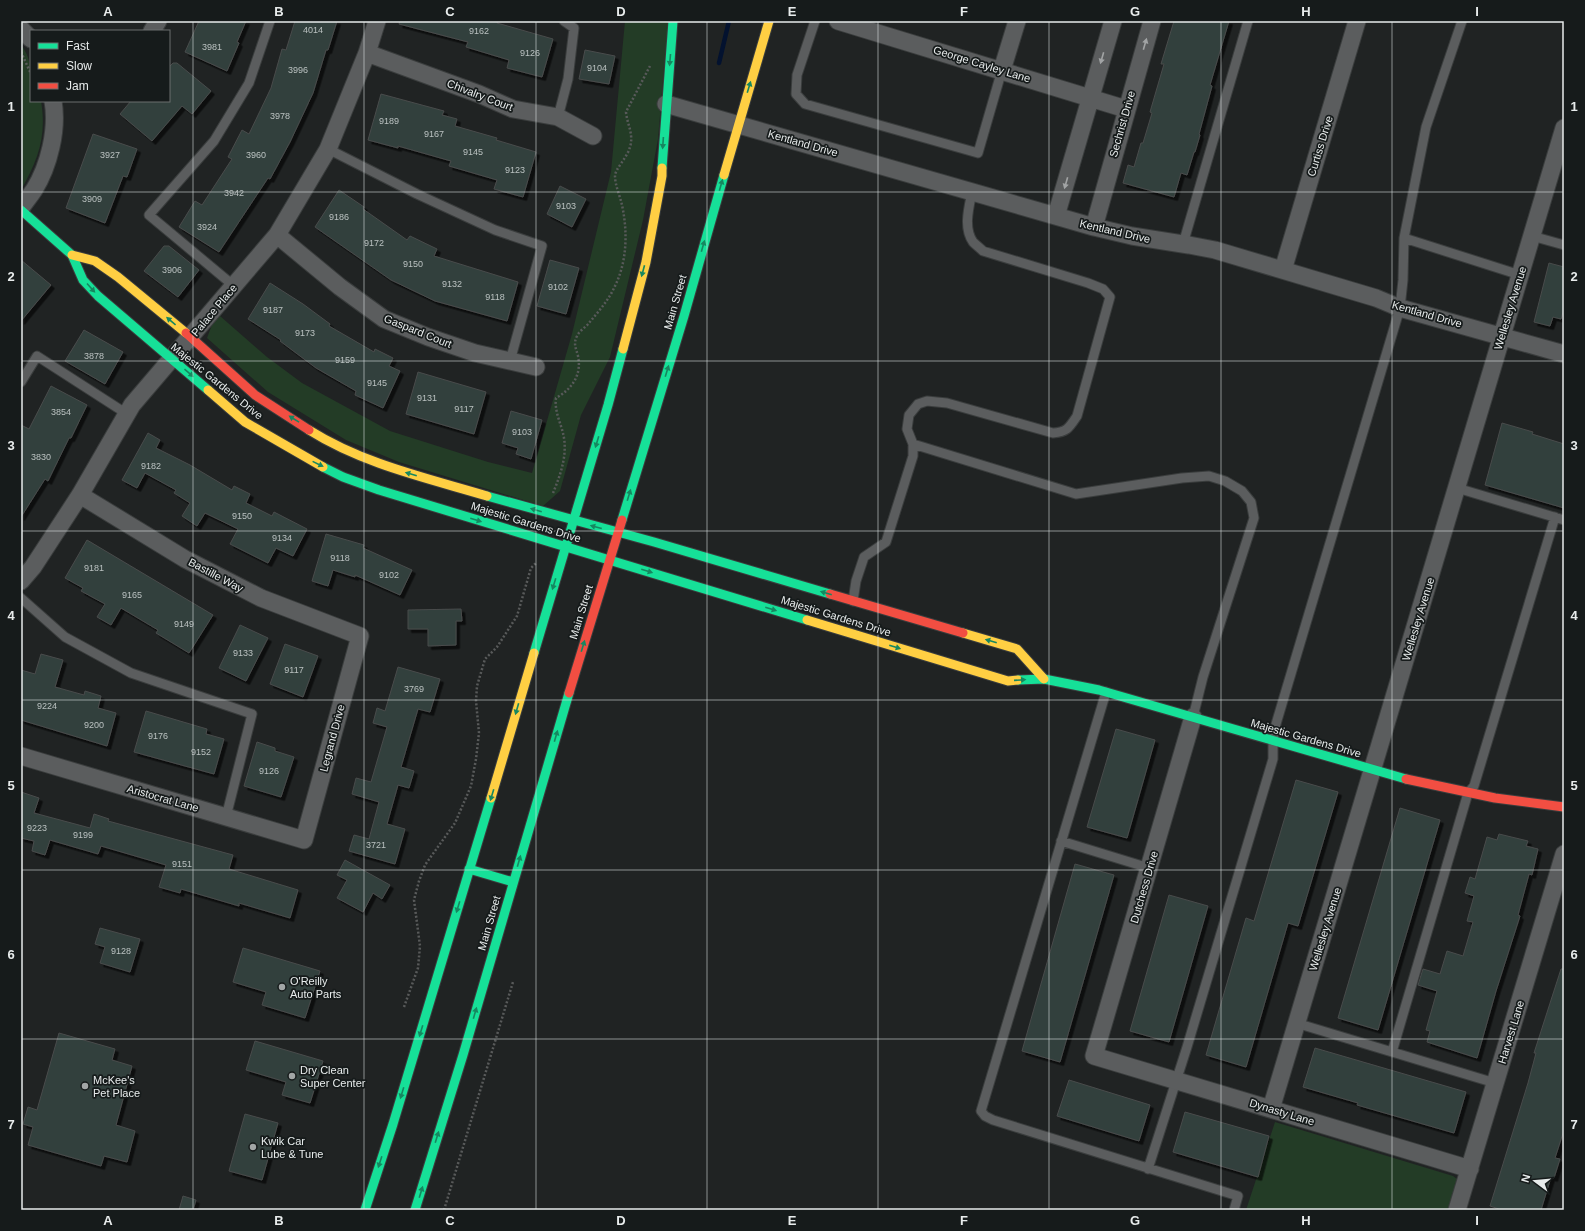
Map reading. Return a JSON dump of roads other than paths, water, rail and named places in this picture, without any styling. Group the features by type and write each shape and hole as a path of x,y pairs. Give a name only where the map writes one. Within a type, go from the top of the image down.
{"street":[{"path":"153,30 158,21"},
{"name":"Palace Place","path":"21,581 33,568 80,495 132,405 277,235 328,149 367,53 376,21"},
{"path":"365,1210 393,1124 574,521 608,405 646,262 662,176 663,144 673,21"},
{"name":"Main Street","path":"415,1210 463,1055 513,882 684,316 738,124 769,21"},
{"name":"George Cayley Lane","path":"838,21 1126,109"},
{"path":"1002,70 1017,21"},
{"path":"1056,216 1113,21"},
{"name":"Sechrist Drive","path":"1094,227 1152,21"},
{"name":"Curtiss Drive","path":"1283,270 1357,21"},
{"path":"21,28 30,38"},
{"name":"Chivalry Court","path":"367,53 513,108 558,117 593,136"},
{"path":"21,209 35,190 46,165 53,139 56,114 53,102"},
{"name":"Kentland Drive","path":"666,104 1094,227 1132,236 1215,250 1376,298 1400,308 1564,354"},
{"name":"Wellesley Avenue","path":"1271,1109 1564,128"},
{"name":"Majestic Gardens Drive","path":"21,209 72,255 83,280 98,296 245,422 311,461 378,490 610,560 846,628 1008,681 1044,679 1106,692 1413,781 1495,798 1564,807"},
{"name":"Gaspard Court","path":"277,235 340,287 384,318 435,340 475,353 536,367"},
{"name":"Majestic Gardens Drive","path":"72,255 95,261 107,269 191,337 255,395 327,441 394,469 618,533 852,605 1017,649 1044,679"},
{"name":"Bastille Way","path":"80,495 185,559 261,598 360,636"},
{"name":"Legrand Drive","path":"304,840 360,636"},
{"name":"Dutchess Drive","path":"1094,1056 1193,717"},
{"name":"Aristocrat Lane","path":"21,756 304,840"},
{"name":"Harvest Lane","path":"1457,1210 1564,854"},
{"path":"469,869 513,882"},
{"name":"Dynasty Lane","path":"1094,1056 1470,1169"}],"lane":[{"path":"234,286 148,215 214,141 249,83 270,21"},
{"path":"558,117 568,79 574,28 564,21"},
{"path":"815,21 797,75 796,94 805,104 978,153 1002,70"},
{"path":"1183,244 1248,21"},
{"path":"1148,1169 1273,759 1273,740 1278,716 1400,308 1403,280 1404,238 1426,127 1462,21"},
{"path":"328,149 417,194 494,230 542,246 510,361"},
{"path":"852,605 856,581 864,557 886,542 913,456 913,444 907,429 908,414 918,404 927,401 947,403 1053,433 1064,432 1071,426 1077,416 1110,298 1104,290 1088,283 983,251 973,242 968,229 967,215 972,192"},
{"path":"1532,236 1564,246"},
{"path":"1404,238 1520,275"},
{"path":"21,382 37,356 127,414"},
{"path":"913,444 1076,494 1182,478 1210,476 1225,481 1242,491 1252,502 1254,518 1203,677 1193,717"},
{"path":"1392,1052 1468,793 1474,786 1560,519 1457,488"},
{"path":"21,598 64,637 131,673 252,714 226,816"},
{"path":"1106,692 981,1111 985,1116 993,1120 1238,1196 1234,1210"},
{"path":"1061,841 1149,868"},
{"path":"1296,1023 1495,1083"}],"waterway":[{"path":"719,63 729,21"}],"place":[{"name":"O'Reilly Auto Parts","path":"282,987"},
{"name":"Dry Clean Super Center","path":"292,1076"},
{"name":"McKee's Pet Place","path":"85,1086"},
{"name":"Kwik Car Lube & Tune","path":"253,1147"}]}
